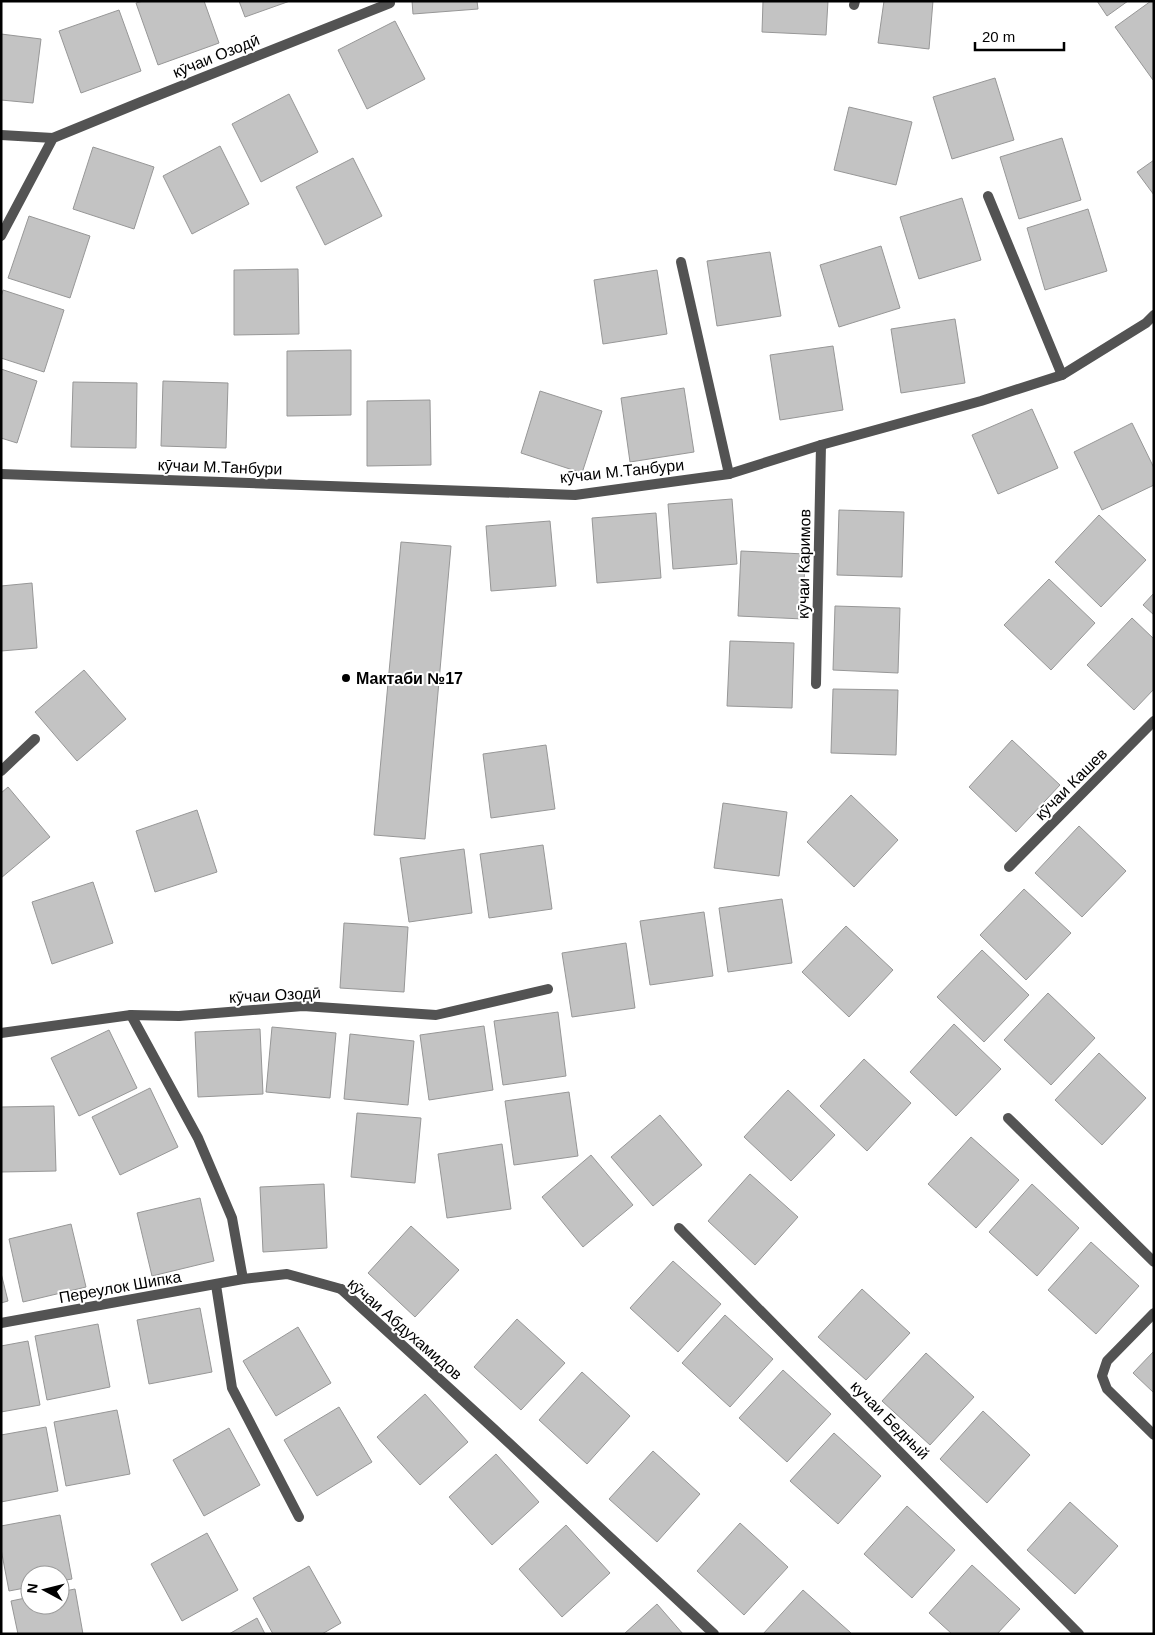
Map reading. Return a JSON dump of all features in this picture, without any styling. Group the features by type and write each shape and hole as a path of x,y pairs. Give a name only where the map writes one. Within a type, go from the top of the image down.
{"street":[{"name":"кӯчаи Озодӣ","path":"1,134 53,138 390,3 390,1"},
{"path":"1,236 53,138"},
{"path":"988,196 1062,375"},
{"path":"681,262 729,474"},
{"name":"кӯчаи М.Танбури","path":"1,474 575,495 729,474 821,445 981,401 1062,375 1146,323 1154,315"},
{"name":"кӯчаи Каримов","path":"816,684 821,445"},
{"name":"кӯчаи Кашев","path":"1009,867 1154,722"},
{"path":"1,771 35,739"},
{"name":"кӯчаи Озодӣ","path":"1,1033 131,1015 179,1016 303,1006 436,1015 548,989"},
{"path":"131,1015 198,1138 232,1218 243,1279"},
{"path":"1008,1118 1154,1262"},
{"name":"кучаи Бедный","path":"679,1228 1079,1634"},
{"name":"кӯчаи Абдухамидов","path":"243,1279 288,1274 341,1289 714,1634"},
{"name":"Переулок Шипка","path":"1,1323 243,1279"},
{"path":"216,1285 232,1388 299,1517"},
{"path":"1154,1313 1106,1361 1102,1376 1107,1389 1154,1435"}],"building":[{"path":"143,1 204,1 219,43 158,65 136,3"},
{"path":"239,1 290,1 245,17"},
{"path":"412,1 477,1 478,9 413,14"},
{"path":"763,1 828,1 826,35 762,32"},
{"path":"884,1 933,1 929,49 878,43"},
{"path":"1097,1 1128,1 1107,16"},
{"path":"1151,1 1154,1 1153,80 1115,27"},
{"path":"119,10 141,71 81,93 59,31"},
{"path":"395,21 425,79 367,109 338,50"},
{"path":"1,34 41,39 33,103 1,100"},
{"path":"995,78 1014,140 952,159 933,97"},
{"path":"289,94 318,152 261,182 232,124"},
{"path":"849,107 912,122 896,185 834,170"},
{"path":"1062,138 1081,200 1019,219 1000,157"},
{"path":"220,146 249,204 192,234 163,176"},
{"path":"93,147 154,167 134,229 73,209"},
{"path":"353,158 382,216 325,245 296,187"},
{"path":"1154,160 1154,195 1137,172"},
{"path":"962,198 981,260 919,279 900,217"},
{"path":"1088,209 1107,271 1045,290 1027,228"},
{"path":"29,216 90,236 70,298 8,278"},
{"path":"881,246 900,308 839,327 820,265"},
{"path":"770,252 781,316 717,326 707,261"},
{"path":"298,269 299,334 234,335 234,270"},
{"path":"657,270 667,334 603,344 594,280"},
{"path":"3,290 64,310 44,372 1,358 1,297"},
{"path":"955,319 965,383 901,393 891,329"},
{"path":"833,346 843,410 780,420 770,355"},
{"path":"351,350 351,415 287,416 287,351"},
{"path":"1,369 37,381 17,443 1,438"},
{"path":"163,381 228,383 226,448 161,446"},
{"path":"73,382 137,383 136,448 71,447"},
{"path":"684,388 694,452 630,462 621,398"},
{"path":"540,391 602,411 582,473 521,453"},
{"path":"430,400 431,465 367,466 367,401"},
{"path":"1032,409 1058,468 998,494 972,435"},
{"path":"1132,423 1154,468 1154,485 1102,510 1074,452"},
{"path":"732,499 737,564 673,569 668,504"},
{"path":"839,510 904,512 902,577 837,575"},
{"path":"656,513 661,578 597,583 592,518"},
{"path":"1099,515 1146,560 1101,607 1055,562"},
{"path":"550,521 556,586 491,591 486,526"},
{"path":"401,542 451,546 425,839 374,835"},
{"path":"741,551 805,554 803,619 738,616"},
{"path":"1049,579 1095,623 1051,670 1004,625"},
{"path":"32,583 37,648 1,651 1,586"},
{"path":"1154,593 1154,615 1143,605"},
{"path":"835,606 900,608 898,673 833,670"},
{"path":"1132,618 1154,639 1154,689 1134,710 1087,665"},
{"path":"730,641 794,643 792,708 727,706"},
{"path":"84,670 126,719 77,761 35,712"},
{"path":"833,689 898,690 896,755 831,753"},
{"path":"1012,740 1060,785 1016,832 969,787"},
{"path":"546,745 555,809 491,818 483,754"},
{"path":"8,787 50,837 1,878 1,793"},
{"path":"851,795 898,840 854,887 807,842"},
{"path":"723,803 787,812 779,876 714,868"},
{"path":"197,810 217,872 155,892 136,831"},
{"path":"1079,826 1126,871 1082,917 1035,873"},
{"path":"543,845 552,909 489,918 480,854"},
{"path":"464,849 472,913 409,922 400,858"},
{"path":"93,882 113,943 52,964 32,902"},
{"path":"1024,889 1071,933 1026,980 980,935"},
{"path":"782,899 792,963 728,972 719,908"},
{"path":"704,912 713,976 650,985 640,921"},
{"path":"344,923 408,927 404,992 340,988"},
{"path":"846,926 893,970 849,1017 802,972"},
{"path":"626,943 635,1008 572,1017 562,953"},
{"path":"982,950 1029,995 984,1042 937,997"},
{"path":"1048,993 1095,1038 1051,1085 1004,1040"},
{"path":"558,1012 566,1076 503,1085 494,1021"},
{"path":"954,1024 1001,1069 956,1116 910,1072"},
{"path":"484,1026 493,1090 429,1100 420,1035"},
{"path":"272,1027 336,1033 330,1098 266,1092"},
{"path":"260,1029 263,1094 198,1097 195,1032"},
{"path":"109,1030 137,1088 79,1116 51,1058"},
{"path":"350,1034 414,1041 408,1105 344,1099"},
{"path":"1099,1053 1146,1098 1102,1145 1055,1100"},
{"path":"864,1059 911,1103 867,1151 820,1106"},
{"path":"150,1088 178,1147 120,1175 92,1117"},
{"path":"788,1090 835,1135 791,1181 744,1137"},
{"path":"569,1092 578,1156 514,1165 505,1101"},
{"path":"54,1106 56,1171 1,1172 1,1107"},
{"path":"357,1113 421,1118 415,1183 351,1177"},
{"path":"660,1115 702,1165 653,1206 611,1157"},
{"path":"971,1137 1019,1180 976,1228 928,1184"},
{"path":"502,1144 511,1209 447,1218 438,1154"},
{"path":"591,1155 633,1205 583,1247 542,1197"},
{"path":"750,1174 798,1217 755,1265 708,1221"},
{"path":"324,1184 327,1248 263,1252 260,1187"},
{"path":"1032,1184 1079,1228 1037,1276 989,1232"},
{"path":"200,1198 214,1261 152,1276 137,1213"},
{"path":"71,1224 86,1287 23,1302 9,1239"},
{"path":"411,1226 459,1270 415,1317 368,1273"},
{"path":"1091,1242 1139,1286 1096,1334 1048,1290"},
{"path":"673,1261 721,1304 678,1352 630,1308"},
{"path":"1,1273 8,1301 1,1303"},
{"path":"862,1289 910,1333 866,1380 818,1337"},
{"path":"200,1308 212,1372 149,1384 137,1320"},
{"path":"725,1315 773,1359 730,1407 682,1363"},
{"path":"517,1319 565,1363 521,1410 474,1367"},
{"path":"98,1324 110,1387 47,1400 35,1336"},
{"path":"298,1327 331,1383 276,1416 243,1361"},
{"path":"28,1341 40,1405 1,1412 1,1346"},
{"path":"1154,1351 1154,1393 1133,1373"},
{"path":"926,1353 974,1397 930,1445 882,1401"},
{"path":"783,1370 831,1414 787,1462 739,1418"},
{"path":"582,1372 630,1416 587,1464 539,1420"},
{"path":"425,1394 468,1442 420,1485 377,1437"},
{"path":"339,1407 372,1462 317,1496 284,1440"},
{"path":"117,1410 130,1474 66,1486 54,1422"},
{"path":"983,1411 1030,1455 987,1503 940,1459"},
{"path":"46,1427 58,1491 1,1502 1,1435"},
{"path":"229,1428 260,1485 204,1516 173,1460"},
{"path":"834,1433 881,1476 838,1524 790,1481"},
{"path":"653,1451 700,1494 657,1542 609,1499"},
{"path":"496,1454 539,1502 492,1545 449,1497"},
{"path":"1070,1502 1118,1546 1075,1594 1027,1550"},
{"path":"907,1506 955,1550 912,1598 864,1554"},
{"path":"60,1515 69,1565 20,1565 20,1589 9,1591 1,1549 1,1526"},
{"path":"740,1523 788,1567 744,1615 697,1571"},
{"path":"566,1525 610,1573 562,1617 519,1569"},
{"path":"207,1533 238,1590 182,1621 151,1564"},
{"path":"972,1565 1020,1609 997,1634 952,1634 929,1613"},
{"path":"309,1566 341,1623 322,1634 273,1634 253,1598"},
{"path":"75,1589 83,1634 18,1634 11,1601 20,1599 20,1615 70,1615 70,1590"},
{"path":"803,1590 851,1633 851,1634 763,1634"},
{"path":"657,1604 683,1634 624,1634"},
{"path":"257,1618 265,1634 229,1634"}],"place":[{"name":"Мактаби №17","path":"346,678"}]}
